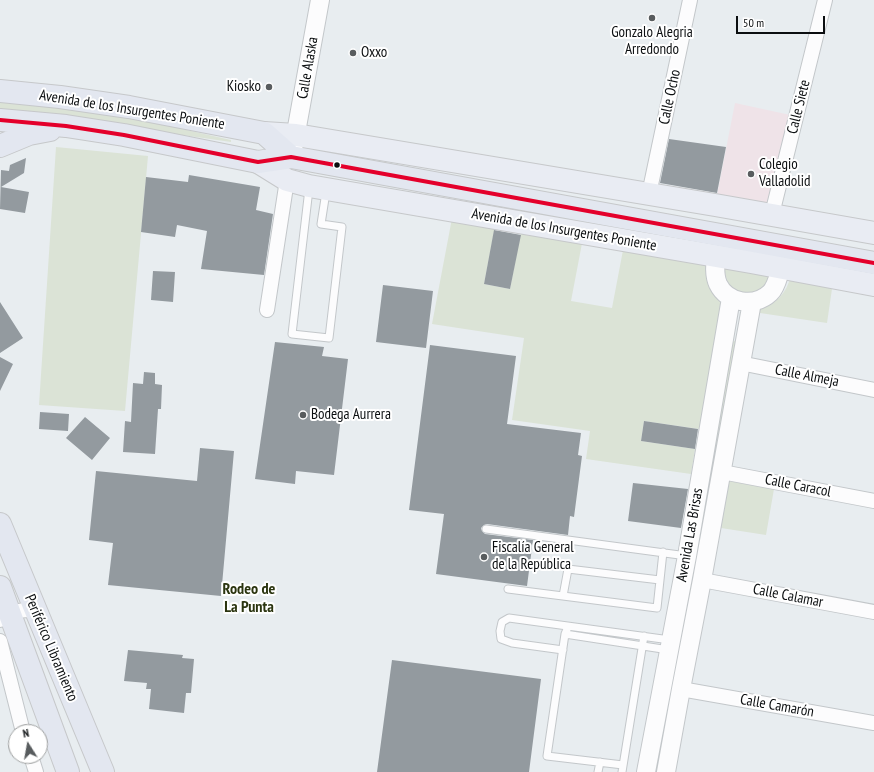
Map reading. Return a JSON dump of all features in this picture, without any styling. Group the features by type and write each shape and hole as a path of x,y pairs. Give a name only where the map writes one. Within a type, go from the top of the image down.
{"highway":[{"path":"0,86 60,97"},
{"name":"Avenida de los Insurgentes Poniente","path":"0,91 60,97 129,107 264,133"},
{"name":"Avenida de los Insurgentes Poniente","path":"0,120 66,126 124,135 258,162 291,157 874,263"},
{"path":"0,146 29,134 66,126"},
{"path":"264,133 291,157"},
{"name":"Periférico Libramiento","path":"0,524 103,772"},
{"path":"0,544 13,614 68,772"},
{"path":"0,590 13,614 66,698 93,748"}],"main road":[{"name":"Avenida de los Insurgentes Poniente","path":"264,133 296,135 772,214 874,233"},
{"name":"Avenida de los Insurgentes Poniente","path":"258,162 287,180 318,188 716,256 874,286"}],"street":[{"name":"Calle Alaska","path":"287,180 320,0"},
{"name":"Calle Ocho","path":"649,194 690,0"},
{"name":"Calle Siete","path":"772,214 825,0"},
{"path":"267,310 287,180"},
{"path":"716,256 715,273 717,283 723,292 731,298 741,302 752,302 762,299 770,293 776,284 781,268"},
{"name":"Avenida Las Brisas","path":"646,772 687,556 731,298"},
{"name":"Avenida Las Brisas","path":"666,772 752,302"},
{"path":"726,330 746,334"},
{"name":"Calle Almeja","path":"740,363 874,390"},
{"name":"Calle Caracol","path":"722,472 874,501"},
{"name":"Calle Calamar","path":"702,580 874,612"},
{"path":"0,640 21,724"},
{"name":"Calle Camarón","path":"681,689 874,722"},
{"path":"652,743 670,747"}],"lane":[{"path":"318,188 321,224 342,227 328,338 292,334 318,188"},
{"path":"486,529 687,556"},
{"path":"508,589 657,608 663,552"},
{"path":"563,596 568,569 660,580"},
{"path":"563,650 512,643 502,639 500,631 502,622 509,618 567,630 590,638 642,646 670,645"},
{"path":"567,630 592,629 644,636 670,645"},
{"path":"590,638 592,629"},
{"path":"567,630 547,756 600,762 623,769 644,636"},
{"path":"617,641 618,633"},
{"path":"598,772 600,762"}],"shaded area":[{"path":"0,100 94,111 231,140 231,142 92,122 0,112"},
{"name":"Colegio Valladolid","path":"735,103 795,116 774,206 716,200"},
{"path":"56,147 148,156 125,411 39,405"},
{"path":"453,213 496,221 484,284 510,289 522,226 583,238 571,301 612,308 624,245 711,261 726,302 699,429 644,421 641,441 695,449 691,474 586,459 590,431 512,420 524,338 432,324"},
{"path":"725,265 772,273 767,284 760,290 752,294 744,294 736,291 730,285 726,276"},
{"path":"791,276 833,282 827,323 760,313 760,309 776,301 780,297"},
{"path":"737,339 707,517 703,519 701,515 733,342"},
{"path":"729,481 774,489 766,535 721,528"},
{"path":"701,536 664,739 662,735 698,538"}],"building":[{"path":"669,139 726,147 717,193 660,183"},
{"path":"26,158 24,173 1,187 29,192 25,213 0,209 1,170 9,171 10,165"},
{"path":"189,175 260,187 256,210 273,214 264,275 201,269 207,231 177,225 175,237 141,232 146,177 188,182"},
{"path":"494,230 521,235 510,289 484,284"},
{"path":"153,271 175,272 173,302 151,300"},
{"path":"383,285 433,291 426,348 376,342"},
{"path":"0,302 23,338 0,353"},
{"name":"Bodega Aurrera","path":"275,342 324,347 322,356 348,359 334,475 296,471 295,484 255,479"},
{"path":"430,345 516,356 507,424 581,433 578,455 582,456 574,517 570,516 568,535 487,524 481,528 485,534 533,540 527,586 436,574 444,514 409,510"},
{"path":"0,357 13,364 0,391"},
{"path":"144,372 155,373 155,384 162,385 161,409 158,409 155,454 123,452 125,421 131,422 133,383 143,384"},
{"path":"40,412 69,414 68,431 39,429"},
{"path":"85,417 110,438 92,460 66,438"},
{"path":"644,421 698,429 695,449 641,441"},
{"path":"200,448 234,451 221,596 108,585 113,543 89,540 96,471 197,481"},
{"path":"633,483 688,489 681,528 628,521"},
{"path":"128,650 183,655 182,658 194,659 191,693 186,693 184,713 149,709 151,689 146,689 147,683 124,681"},
{"path":"392,660 541,679 529,772 377,772"}],"transit line":[{"path":"0,120 66,126 124,135 258,162 291,157 874,263"}],"place":[{"name":"Gonzalo Alegria Arredondo","path":"652,18"},
{"name":"Oxxo","path":"353,53"},
{"name":"Kiosko","path":"269,87"},
{"name":"Colegio Valladolid","path":"751,174"},
{"name":"Bodega Aurrera","path":"303,415"},
{"name":"Fiscalía General de la República","path":"484,557"}],"district":[{"name":"Rodeo de La Punta","path":"249,598"}]}
